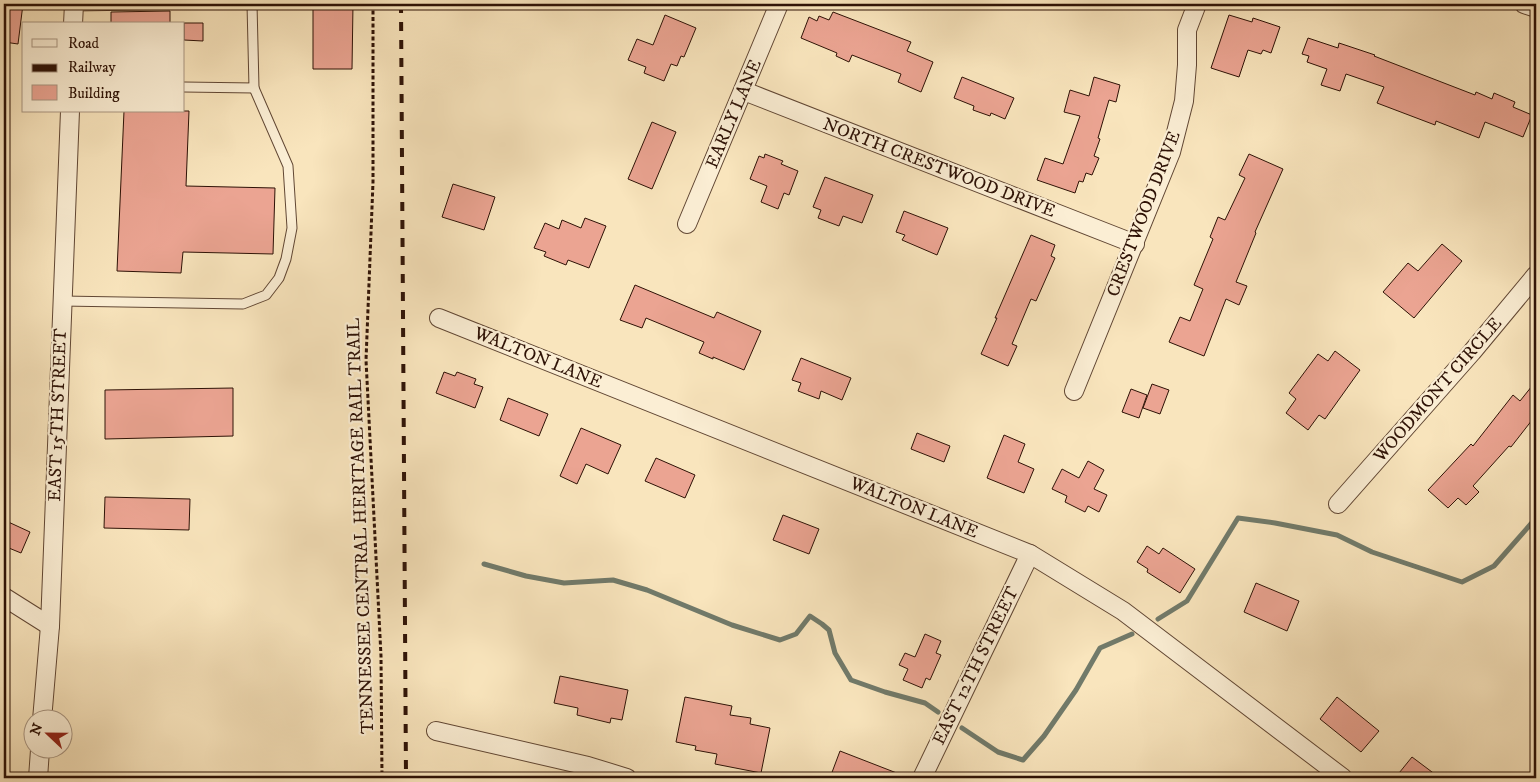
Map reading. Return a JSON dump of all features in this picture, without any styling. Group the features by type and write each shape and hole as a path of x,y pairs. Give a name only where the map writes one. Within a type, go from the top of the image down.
{"street":[{"name":"EARLY LANE","path":"687,224 780,4"},
{"name":"CRESTWOOD DRIVE","path":"1074,391 1171,152 1184,100 1187,30 1197,4"},
{"path":"1524,4 1536,8"},
{"path":"73,22 74,5"},
{"name":"NORTH CRESTWOOD DRIVE","path":"744,91 1135,244"},
{"name":"EAST 15TH STREET","path":"43,710 50,626 70,112"},
{"name":"WOODMONT CIRCLE","path":"1338,504 1466,359 1536,275"},
{"name":"WALTON LANE","path":"439,318 1030,554 1123,611 1343,778"},
{"name":"EAST 12TH STREET","path":"922,778 1030,554"},
{"path":"4,597 50,626"},
{"path":"436,731 588,766 627,778"},
{"path":"38,778 39,760"}],"lane":[{"path":"74,5 207,4"},
{"path":"62,302 243,304 266,295 279,278 284,265 292,228 288,166 254,88 252,4"},
{"path":"185,87 254,88"}],"path":[{"name":"TENNESSEE CENTRAL HERITAGE RAIL TRAIL","path":"372,4 373,182 366,360 381,656 382,778"}],"building":[{"path":"4,4 23,4 18,44 4,42"},
{"path":"313,4 353,4 352,69 313,69"},
{"path":"170,11 170,22 111,22 111,12"},
{"path":"833,12 911,42 907,51 933,62 921,92 898,82 901,74 852,55 849,62 836,56 837,53 801,38 809,17 817,21 819,16 829,20"},
{"path":"665,15 696,28 684,57 681,56 677,66 671,64 664,81 644,73 646,67 628,60 637,39 653,45"},
{"path":"1229,15 1252,22 1253,18 1280,27 1271,53 1263,50 1261,54 1248,50 1239,77 1211,68"},
{"path":"185,23 203,23 203,41 185,40"},
{"path":"1308,38 1338,48 1339,43 1375,55 1475,95 1476,92 1492,99 1494,93 1515,102 1513,107 1532,115 1523,137 1485,122 1479,138 1436,121 1435,125 1377,103 1384,87 1346,74 1340,91 1321,85 1327,69 1307,62 1309,56 1302,54"},
{"path":"962,77 1014,98 1005,119 991,113 990,116 973,110 974,106 954,98"},
{"path":"1094,77 1120,85 1116,102 1109,100 1094,156 1099,158 1092,175 1086,173 1083,182 1079,181 1075,193 1037,180 1045,158 1063,164 1080,116 1064,112 1070,90 1089,96"},
{"path":"189,111 186,186 275,188 273,254 183,252 181,273 117,271 124,112"},
{"path":"652,122 676,132 652,189 628,179"},
{"path":"765,154 783,161 781,164 798,171 789,195 784,193 778,209 761,202 767,186 750,179 759,156 764,158"},
{"path":"1249,154 1283,169 1255,232 1236,282 1247,286 1239,305 1226,299 1204,356 1169,342 1180,317 1190,321 1203,289 1194,285 1213,239 1210,237 1218,217 1225,220 1245,178 1239,175"},
{"path":"825,177 873,195 862,223 843,216 839,226 818,218 821,210 813,207"},
{"path":"453,184 495,197 484,230 442,217"},
{"path":"904,211 948,228 937,255 902,240 905,235 896,232"},
{"path":"585,218 606,226 589,268 568,260 566,265 544,256 546,252 534,248 545,223 559,229 562,220 581,228"},
{"path":"1031,235 1055,245 1051,256 1055,258 1036,301 1031,299 1012,344 1017,346 1008,366 981,354"},
{"path":"1442,244 1462,261 1414,318 1383,292 1408,263 1418,271"},
{"path":"635,285 714,318 717,312 761,331 744,370 699,353 704,342 646,318 642,328 620,320"},
{"path":"1335,351 1360,370 1325,419 1319,415 1308,430 1286,413 1296,399 1289,393 1318,354 1328,361"},
{"path":"801,358 851,378 842,400 821,391 819,399 798,391 801,383 792,380"},
{"path":"444,372 455,376 457,372 476,379 474,384 483,387 475,408 436,393"},
{"path":"1536,381 1536,415 1511,447 1509,446 1473,486 1479,492 1466,505 1458,498 1448,508 1428,490 1471,444 1473,446 1513,395 1520,401"},
{"path":"1152,384 1169,390 1160,414 1143,408"},
{"path":"233,388 233,436 105,439 105,390"},
{"path":"1131,389 1147,395 1139,418 1122,412"},
{"path":"508,398 548,414 539,436 500,420"},
{"path":"581,428 621,445 608,474 586,464 577,484 560,476"},
{"path":"917,433 950,446 944,462 911,449"},
{"path":"1004,435 1025,444 1018,462 1034,469 1024,493 987,478"},
{"path":"656,458 695,475 685,498 645,481"},
{"path":"1088,461 1104,470 1094,489 1107,495 1099,512 1088,506 1085,512 1065,502 1067,496 1052,489 1062,469 1079,478"},
{"path":"105,497 190,499 189,530 104,528"},
{"path":"783,515 819,529 809,554 773,540"},
{"path":"4,520 30,532 21,553 4,546"},
{"path":"1147,546 1159,554 1163,548 1195,569 1180,593 1147,572 1148,569 1137,562"},
{"path":"1256,583 1299,601 1287,631 1244,612"},
{"path":"925,634 941,641 936,653 941,655 930,680 926,678 922,688 903,680 908,669 899,665 905,653 915,657"},
{"path":"560,676 628,690 622,720 611,718 610,723 577,715 578,708 554,703"},
{"path":"685,697 732,706 730,715 751,718 750,724 770,728 761,773 715,764 717,754 695,750 696,746 676,742"},
{"path":"1337,697 1379,731 1361,752 1320,719"},
{"path":"840,751 907,778 838,778 831,775"},
{"path":"1412,757 1440,778 1395,778"}],"waterway":[{"path":"1158,619 1187,601 1238,518 1337,535 1372,552 1462,582 1494,566 1536,518"},
{"path":"484,564 526,576 564,583 613,580 647,590 732,625 780,640 796,634 810,616 829,630 835,653 851,680 925,703 938,712"},
{"path":"962,728 998,752 1023,760 1044,736 1076,690 1100,648 1132,634"}],"railway":[{"path":"401,4 406,778"}]}
